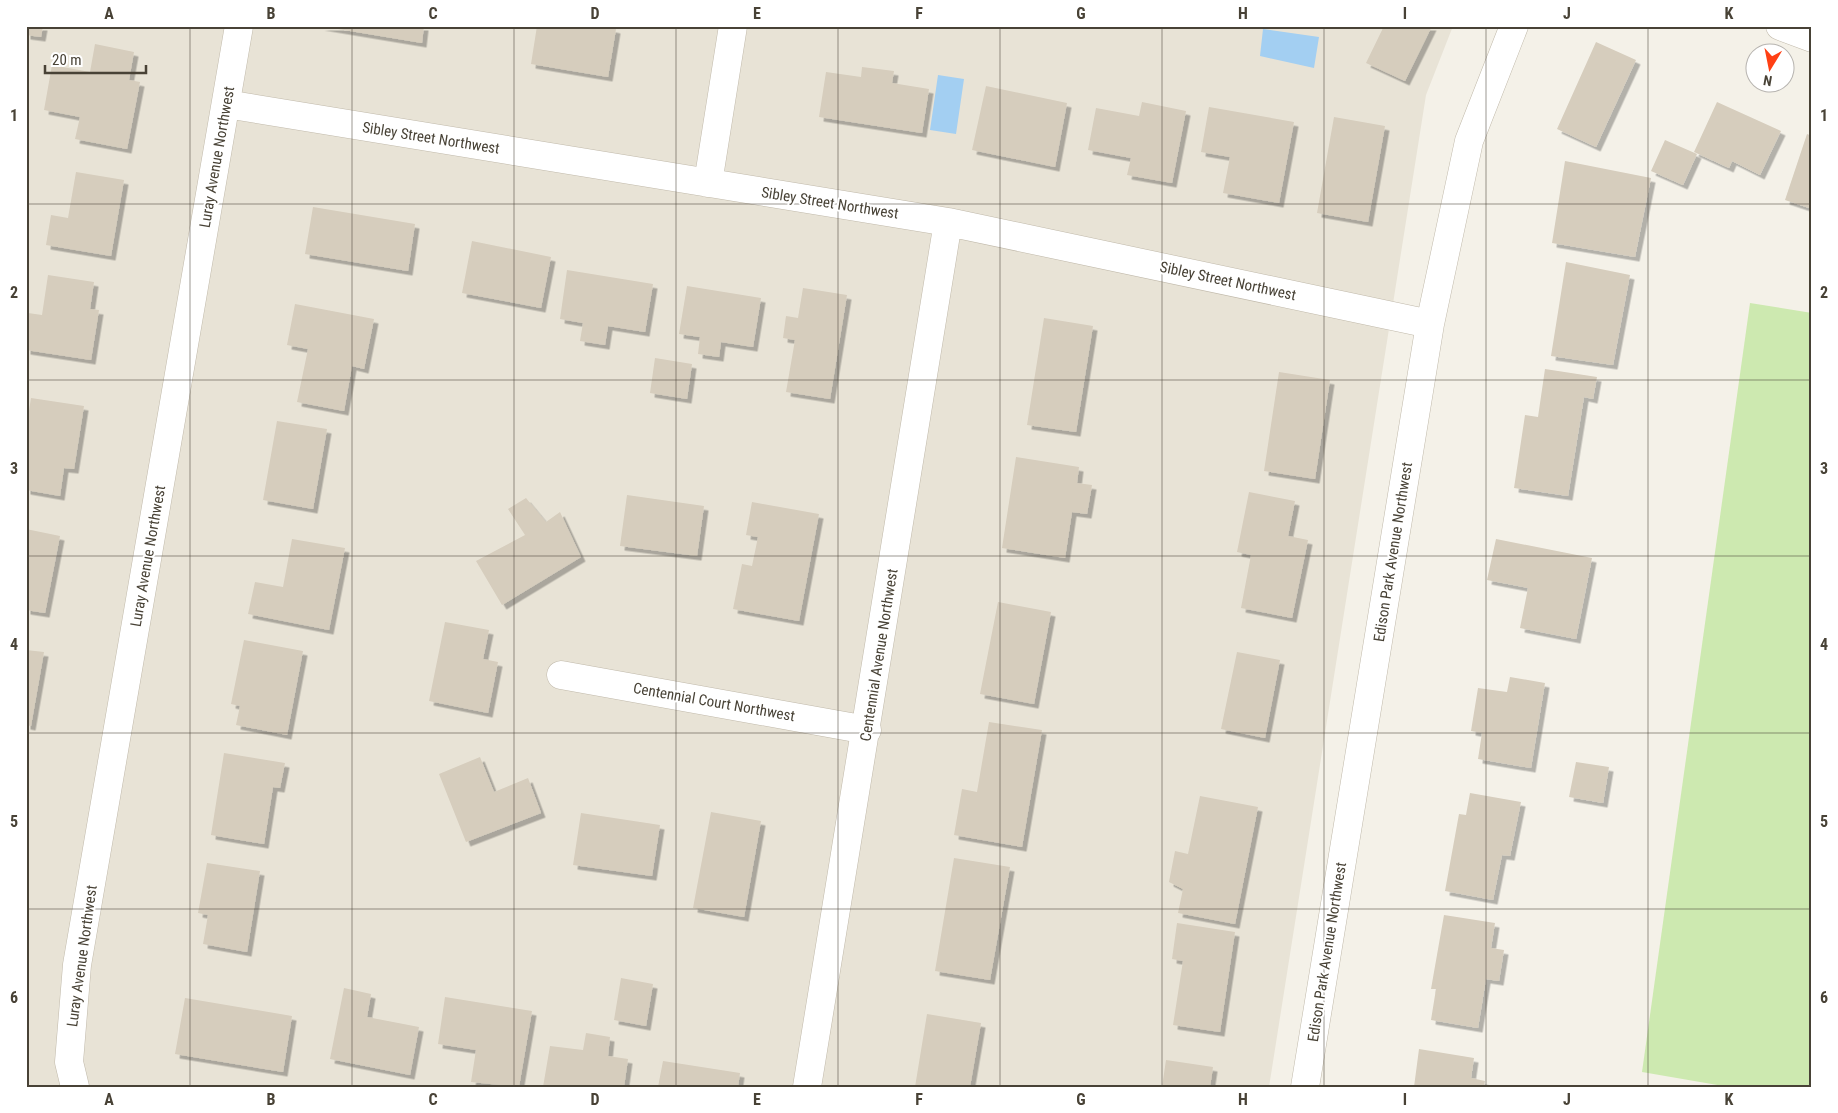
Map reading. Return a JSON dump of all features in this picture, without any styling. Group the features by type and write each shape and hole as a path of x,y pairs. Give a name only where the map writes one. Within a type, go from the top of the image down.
{"street":[{"name":"Luray Avenue Northwest","path":"75,1087 69,1062 78,965 239,26"},
{"path":"708,183 733,26"},
{"name":"Edison Park Avenue Northwest","path":"1305,1087 1430,324 1469,141 1514,26"},
{"path":"1780,26 1812,38"},
{"name":"Sibley Street Northwest","path":"226,104 948,222 1430,324"},
{"name":"Centennial Avenue Northwest","path":"807,1087 867,730 948,222"},
{"name":"Centennial Court Northwest","path":"561,674 867,730"}],"shaded area":[{"path":"26,26 1453,26 1426,95 1269,1087 26,1087"}],"green space":[{"path":"1750,303 1812,313 1812,1087 1729,1087 1642,1072"}],"water":[{"path":"1263,29 1319,37 1314,68 1260,56"},
{"path":"938,75 964,79 956,134 930,130"}],"building":[{"path":"26,26 43,26 41,37 26,35"},
{"path":"320,26 424,26 422,43"},
{"path":"537,26 602,26 616,29 608,77 531,64"},
{"path":"1384,26 1432,26 1405,81 1366,63"},
{"path":"1596,42 1636,60 1596,147 1557,129"},
{"path":"95,44 134,52 129,80 140,82 127,149 75,139 80,117 44,110 52,65 90,72"},
{"path":"862,67 894,71 892,83 929,89 922,133 819,117 826,72 861,77"},
{"path":"986,86 1067,103 1055,167 972,150"},
{"path":"1142,102 1186,111 1172,183 1127,175 1131,158 1088,150 1096,108 1139,116"},
{"path":"1717,102 1781,131 1760,175 1732,161 1729,168 1694,152"},
{"path":"1209,107 1294,122 1279,203 1223,193 1230,157 1201,152"},
{"path":"1334,117 1385,126 1368,222 1317,213"},
{"path":"1807,134 1812,136 1812,209 1785,200"},
{"path":"1665,140 1697,154 1683,185 1651,171"},
{"path":"1565,161 1651,178 1635,257 1552,243"},
{"path":"76,172 124,180 111,256 46,245 51,215 68,218"},
{"path":"313,207 415,224 408,271 305,254"},
{"path":"472,241 551,257 541,308 462,293"},
{"path":"1566,262 1630,275 1613,365 1551,356"},
{"path":"567,270 653,284 645,332 608,326 605,345 580,341 583,323 560,319"},
{"path":"48,275 94,282 90,309 99,310 91,360 26,350 28,313 42,315"},
{"path":"687,286 761,298 753,347 721,342 719,357 698,354 700,337 679,334"},
{"path":"803,288 847,295 830,399 786,392 795,340 783,338 786,316 798,318"},
{"path":"295,304 374,319 364,369 352,366 344,411 297,402 308,349 287,345"},
{"path":"1044,318 1093,326 1076,432 1027,425"},
{"path":"655,358 692,364 687,399 650,393"},
{"path":"1545,369 1597,377 1593,399 1584,397 1568,496 1514,488 1525,415 1538,417"},
{"path":"1279,372 1330,380 1315,479 1264,471"},
{"path":"31,398 84,406 74,469 64,468 60,496 26,490 26,430"},
{"path":"277,421 327,429 313,509 263,500"},
{"path":"1016,457 1079,467 1077,483 1092,485 1087,514 1072,512 1065,558 1002,548"},
{"path":"1249,492 1295,501 1288,536 1308,540 1292,618 1241,608 1251,555 1237,552"},
{"path":"627,495 704,506 697,556 620,546"},
{"path":"526,498 546,522 560,512 581,557 502,605 476,561 525,535 508,509"},
{"path":"752,502 819,514 799,621 733,609 742,564 752,566 758,537 746,535"},
{"path":"26,529 60,536 45,613 26,610"},
{"path":"292,539 345,548 329,630 248,614 255,582 283,587"},
{"path":"1496,539 1592,558 1576,639 1520,628 1528,588 1487,580"},
{"path":"998,602 1051,612 1034,704 980,694"},
{"path":"445,622 489,630 483,659 498,662 488,713 429,701"},
{"path":"244,640 303,651 287,735 236,725 240,706 231,704"},
{"path":"26,650 44,652 31,726 26,725"},
{"path":"1237,652 1280,660 1265,738 1221,729"},
{"path":"1510,677 1545,683 1531,768 1478,759 1482,733 1471,731 1478,688 1507,692"},
{"path":"989,722 1042,730 1022,847 954,835 962,789 977,792"},
{"path":"224,753 285,763 280,788 273,787 264,844 211,835"},
{"path":"480,757 494,792 528,778 541,813 466,842 439,774"},
{"path":"1576,762 1609,767 1603,803 1569,797"},
{"path":"1470,793 1521,802 1510,856 1502,855 1493,900 1445,891 1459,814 1466,815"},
{"path":"1200,796 1258,807 1235,924 1178,913 1183,889 1169,882 1175,851 1188,854"},
{"path":"711,812 761,821 744,917 693,908"},
{"path":"581,813 660,825 652,876 573,865"},
{"path":"954,858 1010,867 990,980 935,971"},
{"path":"207,863 260,871 247,952 203,944 208,915 198,913"},
{"path":"1444,915 1495,923 1491,948 1504,950 1499,981 1486,979 1478,1028 1431,1020 1436,989 1431,989"},
{"path":"1177,923 1235,932 1220,1032 1173,1025 1183,961 1172,959"},
{"path":"621,978 653,984 646,1026 614,1020"},
{"path":"344,988 371,994 367,1017 419,1027 410,1075 330,1059"},
{"path":"445,997 532,1011 519,1087 471,1082 476,1050 438,1044"},
{"path":"185,998 292,1016 283,1072 175,1054"},
{"path":"927,1014 981,1023 970,1087 915,1087"},
{"path":"586,1033 610,1037 608,1056 628,1059 624,1087 543,1087 550,1046 583,1050"},
{"path":"1419,1049 1474,1058 1471,1078 1485,1081 1484,1087 1414,1087"},
{"path":"1166,1060 1213,1067 1210,1087 1162,1087"},
{"path":"663,1061 740,1073 738,1087 658,1087"}]}
